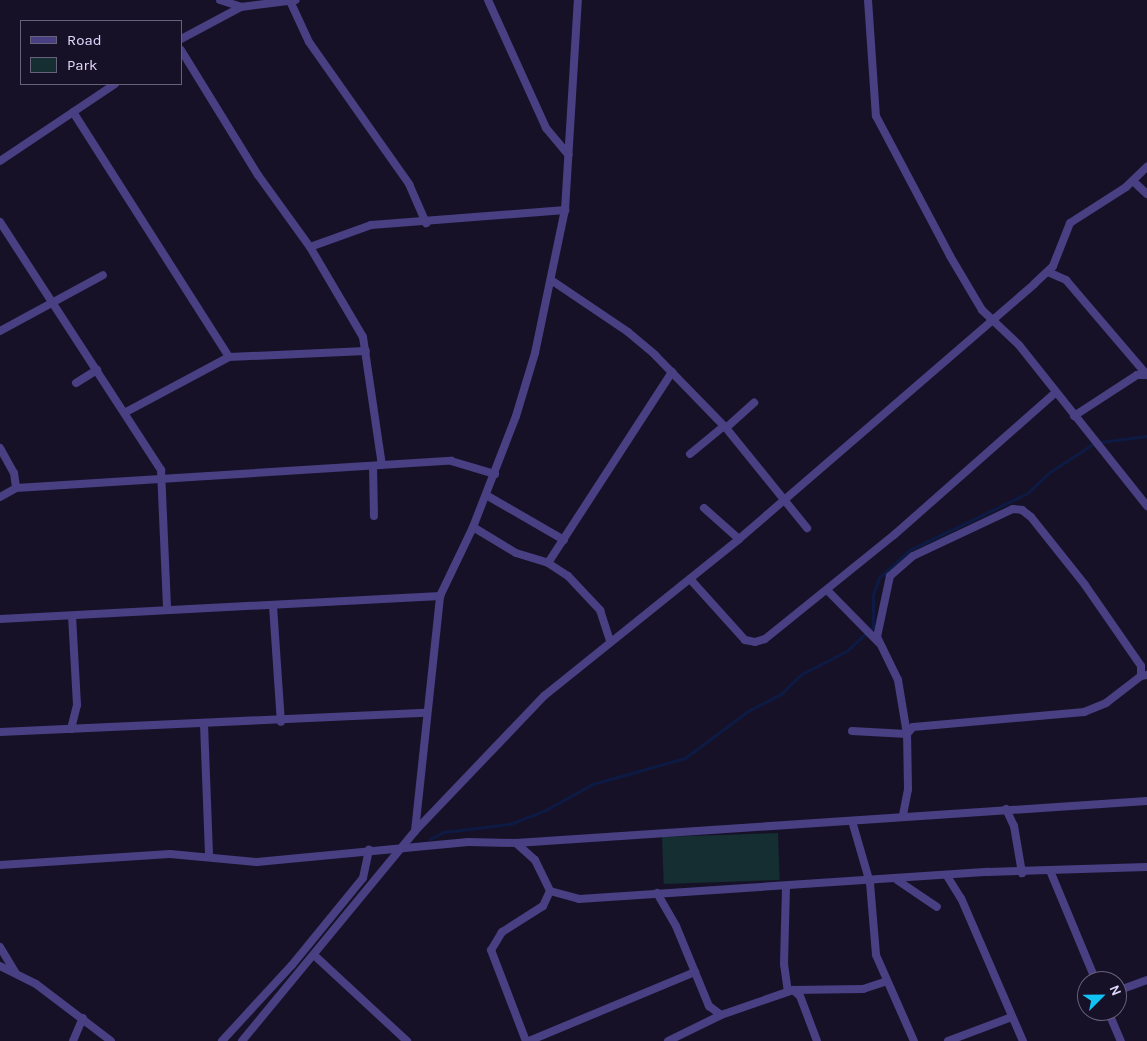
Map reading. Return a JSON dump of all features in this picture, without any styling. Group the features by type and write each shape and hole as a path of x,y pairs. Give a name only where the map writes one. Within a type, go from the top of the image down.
{"street":[{"path":"220,0 240,7"},
{"path":"488,0 546,128 569,155"},
{"path":"415,831 426,713 440,596 474,527 495,474 535,353 565,210 578,0"},
{"path":"868,0 872,92 878,123 978,304 1019,345 1055,393 1147,506"},
{"path":"182,38 240,7 293,1 308,42 409,184 426,223"},
{"path":"182,52 258,174 310,247 351,313 366,351 382,465"},
{"path":"0,161 114,85"},
{"path":"73,112 229,357"},
{"path":"246,1040 415,831 544,696 739,539 1048,272 1070,223 1133,180 1147,167"},
{"path":"1133,180 1147,194"},
{"path":"310,247 371,225 426,223 565,210"},
{"path":"0,222 51,303 126,412 163,478 167,610"},
{"path":"1048,272 1066,280 1147,375"},
{"path":"0,331 103,275"},
{"path":"551,280 628,332 672,372 725,427 785,498 807,528"},
{"path":"126,412 229,357 366,351"},
{"path":"76,383 97,370"},
{"path":"548,563 672,372"},
{"path":"1074,416 1137,375 1147,375"},
{"path":"690,579 738,634 751,642 778,630 1055,393"},
{"path":"690,454 754,403"},
{"path":"0,448 14,474 16,488"},
{"path":"0,497 16,488 163,478 204,480 382,465 451,462 495,474"},
{"path":"372,466 374,516"},
{"path":"486,495 564,540"},
{"path":"704,508 739,539"},
{"path":"852,731 907,734 919,724 1084,712 1106,703 1144,675 1138,662 1085,585 1031,517 1016,508 944,539 898,567 887,584 879,643"},
{"path":"474,527 516,552 548,563 568,576 596,606 610,641"},
{"path":"827,590 879,643 898,680 907,734 908,790 904,815"},
{"path":"0,619 440,596"},
{"path":"273,606 281,722"},
{"path":"71,729 76,705 72,616"},
{"path":"0,732 281,722 426,713"},
{"path":"204,724 209,857"},
{"path":"0,865 146,855 209,857 257,862 468,842 516,844 904,815 1147,800"},
{"path":"1006,809 1014,826 1022,873"},
{"path":"852,820 870,883 874,949 914,1041"},
{"path":"516,844 535,860 550,891 579,899 870,883 947,876 1051,873 1147,867"},
{"path":"222,1041 292,965 363,878 369,850"},
{"path":"1051,873 1092,971"},
{"path":"947,876 961,898 1023,1041"},
{"path":"897,880 937,907"},
{"path":"786,887 784,964 790,990 800,996 818,1041"},
{"path":"550,891 543,906 502,932 492,947 528,1041 695,972"},
{"path":"657,894 676,926 709,1006 708,1020"},
{"path":"0,947 16,972"},
{"path":"314,954 407,1041"},
{"path":"0,966 16,972 83,1018 110,1041"},
{"path":"1127,988 1147,980"},
{"path":"669,1041 708,1020 790,990 864,989 887,982"},
{"path":"709,1006 721,1015"},
{"path":"948,1041 1012,1017"},
{"path":"73,1041 83,1018"},
{"path":"1112,1021 1121,1041"}],"green space":[{"path":"778,833 780,880 664,884 662,837"}],"waterway":[{"path":"1101,442 1147,436"},
{"path":"430,839 444,832 510,824 544,811 593,784 685,758 748,711 781,694 802,674 847,651 873,627 873,595 879,578 910,550 1028,493 1050,472 1096,442"}]}
